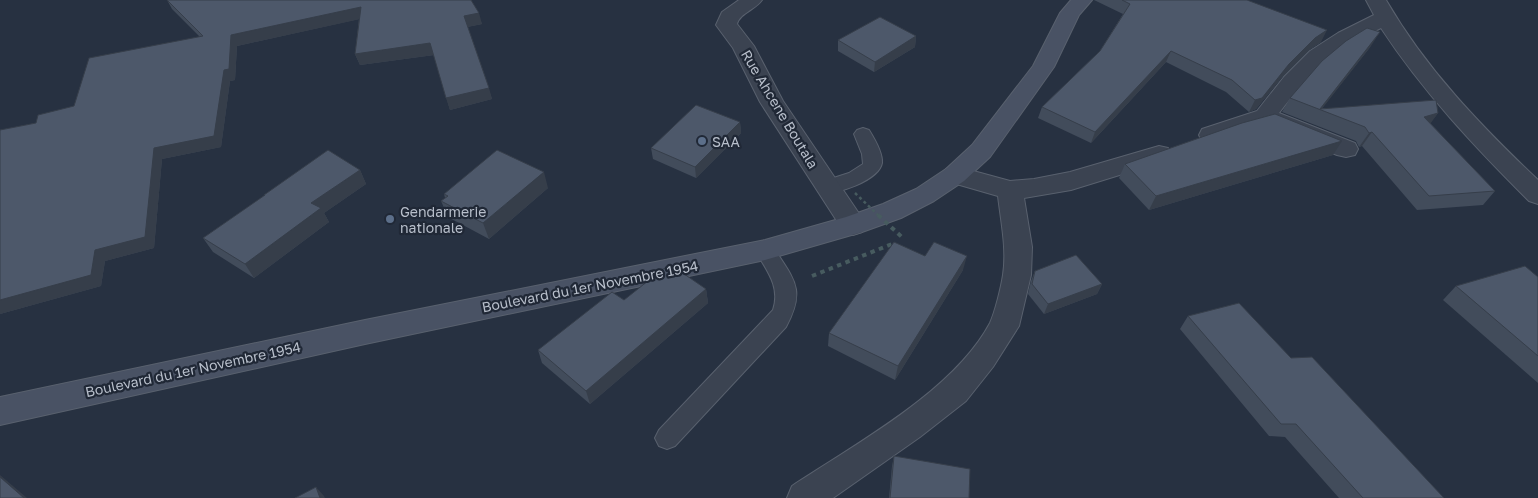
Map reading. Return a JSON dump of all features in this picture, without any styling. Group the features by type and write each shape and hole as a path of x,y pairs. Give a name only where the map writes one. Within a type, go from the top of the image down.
{"main road":[{"name":"Boulevard du 1er Novembre 1954","path":"0,411 356,334 765,250 853,225 900,207 925,194 955,175 981,151 1038,74 1070,13 1082,0"}],"street":[{"name":"Rue Ahcene Boutala","path":"752,0 729,16 726,25 743,46 772,102 853,225"},
{"path":"955,175 1010,190 1034,188 1071,181 1120,167 1265,116 1309,64 1380,9 1413,60 1446,101 1538,195"},
{"path":"1265,116 1346,149"},
{"path":"804,498 908,427 955,391 982,358 1004,326 1016,275 1018,246 1010,190"}],"lane":[{"path":"828,187 864,174 872,166 873,161 863,134"},
{"path":"667,438 778,321 786,310 788,297 785,286 765,250"}],"path":[{"path":"785,286 904,239 855,193"}],"building":[{"path":"167,0 471,0 479,13 464,16 489,88 446,98 430,43 355,54 361,7 231,35 229,69 224,70 214,136 154,148 145,237 95,250 91,275 0,300 0,130 36,123 38,115 74,106 89,58 203,36"},
{"path":"1122,0 1247,0 1327,30 1315,38 1289,64 1262,98 1255,100 1232,80 1171,51 1095,132 1042,107 1100,51 1130,4"},
{"path":"880,17 916,36 875,62 838,40"},
{"path":"1367,28 1380,32 1320,109 1436,100 1438,113 1424,117 1495,191 1429,196 1372,132 1369,133 1365,127 1290,98 1322,61 1346,41"},
{"name":"SAA","path":"696,105 740,122 695,167 651,148"},
{"path":"1275,114 1342,141 1156,196 1125,164 1242,123"},
{"path":"328,150 360,170 311,203 321,208 245,264 203,238 265,195"},
{"path":"497,150 544,172 483,223 441,201 448,196 444,194"},
{"path":"894,242 925,256 934,242 967,256 898,366 829,333"},
{"path":"1076,255 1102,284 1048,304 1032,284 1035,271"},
{"path":"1525,266 1538,277 1538,356 1456,286"},
{"path":"674,267 706,289 586,391 538,350 612,292 624,300 663,269"},
{"path":"1239,303 1291,358 1312,357 1444,498 1363,498 1296,424 1281,424 1188,316"},
{"path":"894,456 970,469 969,498 890,498"},
{"path":"0,477 24,498 0,498"},
{"path":"316,487 320,498 295,498"}],"place":[{"name":"SAA","path":"702,141"},
{"name":"Gendarmerie nationale","path":"390,219"}]}
